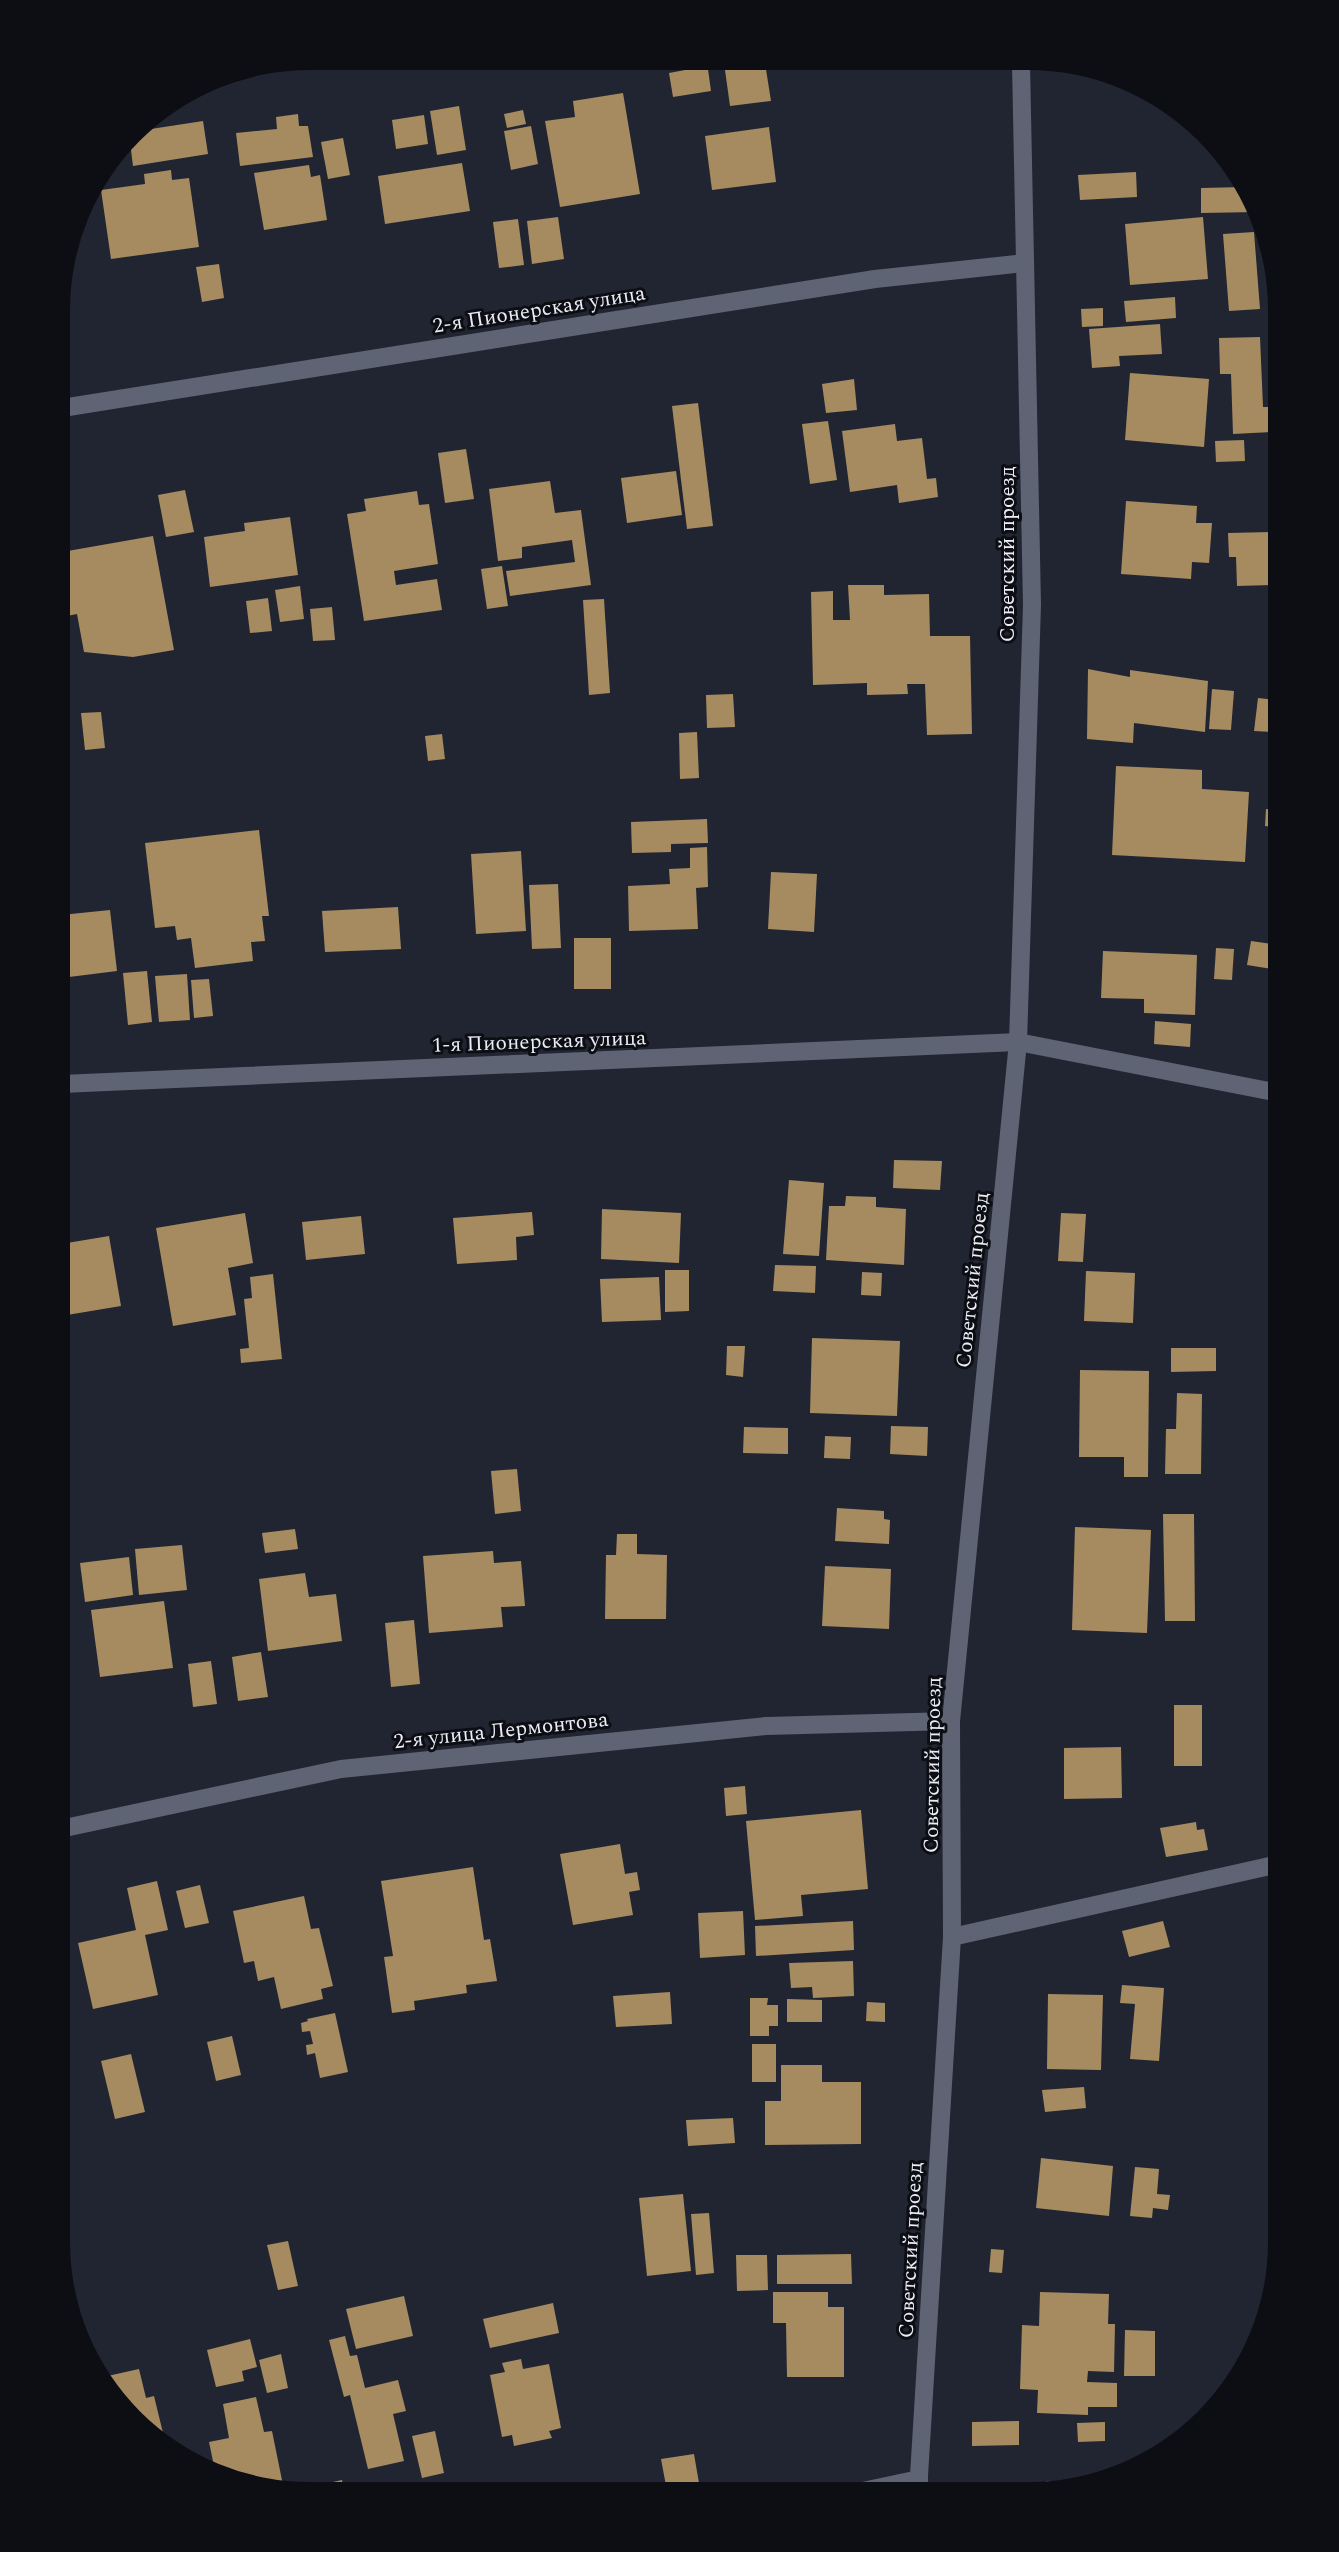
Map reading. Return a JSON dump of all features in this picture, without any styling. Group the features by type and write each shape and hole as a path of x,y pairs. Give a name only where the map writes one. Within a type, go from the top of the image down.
{"street":[{"name":"Советский проезд","path":"919,2482 952,1936 951,1721 1018,1042 1032,605 1021,70"},
{"name":"2-я Пионерская улица","path":"70,407 875,279 1025,263"},
{"name":"1-я Пионерская улица","path":"70,1084 1018,1042"},
{"path":"1018,1042 1268,1091"},
{"name":"2-я улица Лермонтова","path":"70,1827 341,1769 766,1726 951,1721"},
{"path":"952,1936 1268,1866"}],"building":[{"path":"708,70 711,91 673,97 669,73"},
{"path":"725,70 766,70 771,101 730,106"},
{"path":"623,93 640,194 560,207 545,121 575,117 573,101"},
{"path":"459,106 466,150 437,155 430,111"},
{"path":"523,110 526,124 507,128 504,114"},
{"path":"298,114 299,126 308,126 313,157 240,166 236,133 277,129 276,117"},
{"path":"424,115 428,144 396,149 392,120"},
{"path":"203,121 208,154 133,166 131,151 154,129"},
{"path":"531,126 538,164 511,170 504,131"},
{"path":"769,127 776,182 712,190 705,136"},
{"path":"343,138 350,175 328,179 321,142"},
{"path":"462,163 470,211 385,224 378,176"},
{"path":"309,165 311,177 320,175 327,220 264,230 254,173"},
{"path":"171,170 172,180 189,178 199,247 111,259 101,193 103,190 145,184 144,174"},
{"path":"1136,172 1137,197 1080,200 1078,175"},
{"path":"1234,187 1248,212 1201,213 1201,188"},
{"path":"558,217 564,259 532,264 527,221"},
{"path":"1203,217 1208,279 1130,285 1125,224"},
{"path":"518,219 524,265 499,268 493,222"},
{"path":"1254,232 1260,309 1229,311 1223,234"},
{"path":"219,264 224,298 202,302 196,267"},
{"path":"1175,297 1176,318 1126,322 1124,301"},
{"path":"1103,308 1103,326 1082,327 1081,309"},
{"path":"1160,324 1162,354 1119,356 1120,366 1092,368 1089,329"},
{"path":"1260,337 1263,407 1268,407 1268,432 1233,434 1231,374 1220,374 1219,338"},
{"path":"1130,373 1209,379 1204,447 1125,440"},
{"path":"854,379 857,410 826,413 822,384"},
{"path":"698,403 713,526 687,529 672,406"},
{"path":"828,421 837,480 810,484 802,424"},
{"path":"895,424 897,441 922,438 927,479 936,478 938,497 899,503 897,485 850,492 842,431"},
{"path":"1244,440 1245,461 1216,462 1215,441"},
{"path":"466,449 474,499 445,503 438,453"},
{"path":"676,471 682,515 627,523 621,478"},
{"path":"550,481 555,513 581,510 591,585 510,596 506,571 575,562 572,540 522,547 522,558 498,561 489,489"},
{"path":"185,490 194,532 166,537 158,495"},
{"path":"417,491 419,505 429,504 438,564 394,571 396,585 437,579 442,610 364,621 347,514 366,511 364,499"},
{"path":"1126,501 1197,506 1196,523 1212,523 1209,563 1192,562 1191,579 1121,574"},
{"path":"290,517 298,575 210,587 204,537 245,531 244,523"},
{"path":"1268,532 1268,585 1237,586 1236,557 1229,557 1228,533"},
{"path":"153,536 174,650 133,657 84,652 77,614 70,615 70,551"},
{"path":"502,566 508,606 487,609 481,569"},
{"path":"848,585 884,585 884,595 929,594 930,636 970,636 972,734 927,735 925,684 907,684 908,694 867,695 867,683 813,685 811,592 833,591 833,620 850,620"},
{"path":"300,586 304,619 280,622 275,590"},
{"path":"268,598 272,631 250,633 246,601"},
{"path":"604,599 610,693 589,695 583,600"},
{"path":"332,607 335,640 313,641 310,609"},
{"path":"1088,669 1130,677 1130,670 1208,681 1205,732 1134,723 1133,743 1087,739"},
{"path":"1212,689 1234,691 1231,730 1209,729"},
{"path":"733,694 735,727 707,728 706,695"},
{"path":"1258,698 1268,699 1268,732 1254,731"},
{"path":"101,712 105,748 85,750 81,713"},
{"path":"697,732 699,778 680,779 679,733"},
{"path":"442,734 445,759 428,761 425,736"},
{"path":"1116,766 1202,770 1202,789 1249,792 1245,862 1112,855"},
{"path":"1266,809 1268,809 1268,826 1265,826"},
{"path":"707,819 708,843 671,844 671,852 632,853 631,822"},
{"path":"259,830 269,916 262,916 265,941 251,942 253,961 195,968 191,938 177,940 175,926 155,928 145,843"},
{"path":"707,847 708,887 696,888 698,929 629,931 628,886 670,884 669,869 690,868 690,848"},
{"path":"521,851 526,931 476,934 471,854"},
{"path":"771,872 817,874 814,932 768,929"},
{"path":"558,884 561,948 532,949 529,885"},
{"path":"398,907 401,949 325,952 322,911"},
{"path":"110,910 117,971 70,977 70,914"},
{"path":"574,938 611,938 611,989 574,989"},
{"path":"1251,941 1268,943 1268,968 1247,965"},
{"path":"1216,948 1234,949 1232,980 1214,979"},
{"path":"1103,951 1197,955 1195,1015 1144,1013 1144,999 1101,998"},
{"path":"147,971 152,1022 128,1025 123,973"},
{"path":"187,974 190,1020 159,1022 155,976"},
{"path":"209,979 213,1016 194,1018 191,980"},
{"path":"1155,1021 1191,1024 1190,1047 1154,1044"},
{"path":"894,1160 942,1161 940,1190 893,1188"},
{"path":"789,1180 824,1183 819,1256 783,1254"},
{"path":"846,1196 876,1197 876,1207 906,1209 904,1265 826,1260 829,1206 845,1206"},
{"path":"602,1209 681,1213 679,1263 601,1259"},
{"path":"532,1212 534,1235 516,1237 517,1260 457,1264 453,1218"},
{"path":"245,1213 253,1263 228,1268 236,1315 173,1326 156,1228"},
{"path":"1061,1213 1086,1214 1083,1262 1058,1261"},
{"path":"361,1216 365,1254 306,1260 302,1222"},
{"path":"109,1236 121,1306 70,1314 70,1242"},
{"path":"775,1265 816,1266 815,1293 773,1291"},
{"path":"665,1270 689,1270 689,1311 665,1312"},
{"path":"1086,1271 1135,1273 1133,1323 1084,1321"},
{"path":"862,1272 882,1273 881,1296 861,1295"},
{"path":"273,1274 282,1359 241,1363 240,1349 249,1348 244,1299 252,1298 250,1277"},
{"path":"659,1277 661,1320 602,1322 600,1279"},
{"path":"812,1338 900,1341 897,1416 810,1413"},
{"path":"727,1346 745,1346 743,1377 726,1375"},
{"path":"1171,1348 1216,1348 1216,1371 1171,1372"},
{"path":"1080,1370 1149,1371 1148,1477 1124,1477 1124,1457 1079,1457"},
{"path":"1177,1393 1202,1394 1201,1474 1165,1474 1166,1429 1176,1429"},
{"path":"891,1426 928,1427 927,1456 890,1454"},
{"path":"744,1427 788,1428 788,1454 743,1453"},
{"path":"825,1436 851,1437 850,1459 824,1458"},
{"path":"517,1469 521,1511 495,1514 491,1471"},
{"path":"837,1508 884,1511 884,1519 890,1520 889,1544 835,1541"},
{"path":"1163,1514 1194,1514 1195,1621 1165,1621"},
{"path":"1075,1527 1151,1530 1147,1633 1072,1630"},
{"path":"295,1529 298,1549 265,1553 262,1533"},
{"path":"617,1534 637,1534 637,1554 667,1555 666,1619 605,1619 606,1555 616,1555"},
{"path":"182,1545 187,1590 139,1595 135,1549"},
{"path":"493,1551 494,1563 521,1561 525,1606 501,1607 503,1627 429,1633 423,1556"},
{"path":"129,1557 133,1595 85,1602 80,1563"},
{"path":"825,1566 891,1569 889,1629 822,1626"},
{"path":"305,1573 309,1597 336,1594 342,1641 268,1651 259,1579"},
{"path":"164,1601 173,1668 100,1677 91,1610"},
{"path":"414,1620 420,1684 391,1687 385,1623"},
{"path":"261,1652 268,1697 238,1701 232,1657"},
{"path":"211,1661 217,1704 193,1707 188,1664"},
{"path":"1174,1705 1202,1705 1202,1766 1174,1766"},
{"path":"1121,1747 1122,1798 1064,1799 1064,1748"},
{"path":"745,1786 747,1814 726,1816 724,1788"},
{"path":"861,1810 868,1889 801,1895 803,1916 755,1920 746,1821"},
{"path":"1196,1822 1197,1830 1204,1829 1208,1850 1166,1857 1160,1828"},
{"path":"620,1844 625,1874 637,1872 640,1890 629,1892 633,1915 573,1925 560,1854"},
{"path":"473,1867 484,1940 490,1939 497,1981 466,1985 467,1993 414,2001 415,2010 392,2013 384,1957 393,1956 381,1881"},
{"path":"157,1881 168,1930 145,1935 158,1995 93,2009 78,1943 136,1930 127,1888"},
{"path":"200,1885 209,1923 185,1928 176,1891"},
{"path":"304,1896 311,1929 319,1928 333,1986 321,1989 323,1999 281,2009 274,1977 258,1981 254,1961 244,1963 233,1911"},
{"path":"743,1911 745,1955 700,1958 698,1913"},
{"path":"853,1921 854,1950 756,1956 755,1926"},
{"path":"1163,1921 1170,1947 1129,1957 1122,1931"},
{"path":"853,1961 854,1996 813,1998 812,1987 791,1988 789,1963"},
{"path":"1122,1985 1164,1988 1159,2061 1130,2059 1135,2004 1120,2003"},
{"path":"670,1992 672,2024 616,2027 613,1996"},
{"path":"1048,1994 1103,1995 1101,2070 1047,2069"},
{"path":"750,1998 768,1998 767,2005 778,2005 778,2026 769,2026 769,2036 750,2036"},
{"path":"787,1999 822,2000 822,2022 787,2022"},
{"path":"867,2002 885,2003 885,2022 866,2021"},
{"path":"335,2013 348,2072 320,2078 315,2053 307,2055 306,2045 313,2044 310,2031 302,2032 301,2023 308,2021 307,2019"},
{"path":"232,2036 241,2075 216,2081 207,2042"},
{"path":"752,2044 776,2044 776,2082 752,2082"},
{"path":"131,2054 145,2112 115,2119 101,2061"},
{"path":"781,2065 822,2065 822,2082 861,2082 861,2144 765,2145 765,2101 781,2101"},
{"path":"1084,2087 1086,2108 1045,2112 1042,2090"},
{"path":"733,2118 735,2143 688,2146 686,2120"},
{"path":"1041,2158 1113,2166 1109,2216 1036,2208"},
{"path":"1135,2167 1159,2169 1157,2194 1170,2195 1168,2210 1153,2208 1152,2218 1130,2216"},
{"path":"683,2194 691,2271 647,2276 639,2198"},
{"path":"709,2213 714,2273 696,2275 691,2214"},
{"path":"288,2241 298,2286 278,2290 267,2245"},
{"path":"991,2249 1004,2250 1002,2273 989,2272"},
{"path":"851,2254 852,2284 777,2284 777,2255"},
{"path":"736,2255 767,2255 768,2290 737,2291"},
{"path":"773,2292 828,2292 828,2307 844,2307 844,2377 787,2377 786,2323 773,2323"},
{"path":"1040,2292 1109,2294 1108,2324 1115,2324 1114,2372 1088,2371 1087,2382 1117,2383 1117,2407 1088,2407 1088,2415 1037,2413 1038,2390 1020,2389 1022,2325 1039,2326"},
{"path":"404,2296 413,2336 356,2349 346,2309"},
{"path":"553,2303 559,2333 490,2348 483,2319"},
{"path":"1125,2330 1155,2331 1155,2376 1124,2376"},
{"path":"345,2336 350,2356 357,2355 365,2388 398,2380 406,2411 393,2414 404,2461 368,2469 350,2395 344,2397 329,2340"},
{"path":"250,2339 257,2367 242,2371 244,2381 216,2387 207,2350"},
{"path":"281,2354 288,2388 267,2393 259,2360"},
{"path":"521,2359 523,2369 549,2364 561,2428 549,2431 552,2438 514,2446 512,2435 502,2437 490,2375 505,2372 502,2363"},
{"path":"139,2369 146,2398 154,2396 162,2431 130,2400 111,2375"},
{"path":"256,2397 264,2432 272,2431 282,2479 233,2469 213,2461 209,2442 229,2438 223,2404"},
{"path":"1019,2421 1019,2445 972,2446 972,2422"},
{"path":"1105,2422 1105,2441 1078,2442 1077,2423"},
{"path":"435,2431 444,2473 422,2478 412,2436"},
{"path":"694,2454 699,2482 665,2482 661,2459"}]}
